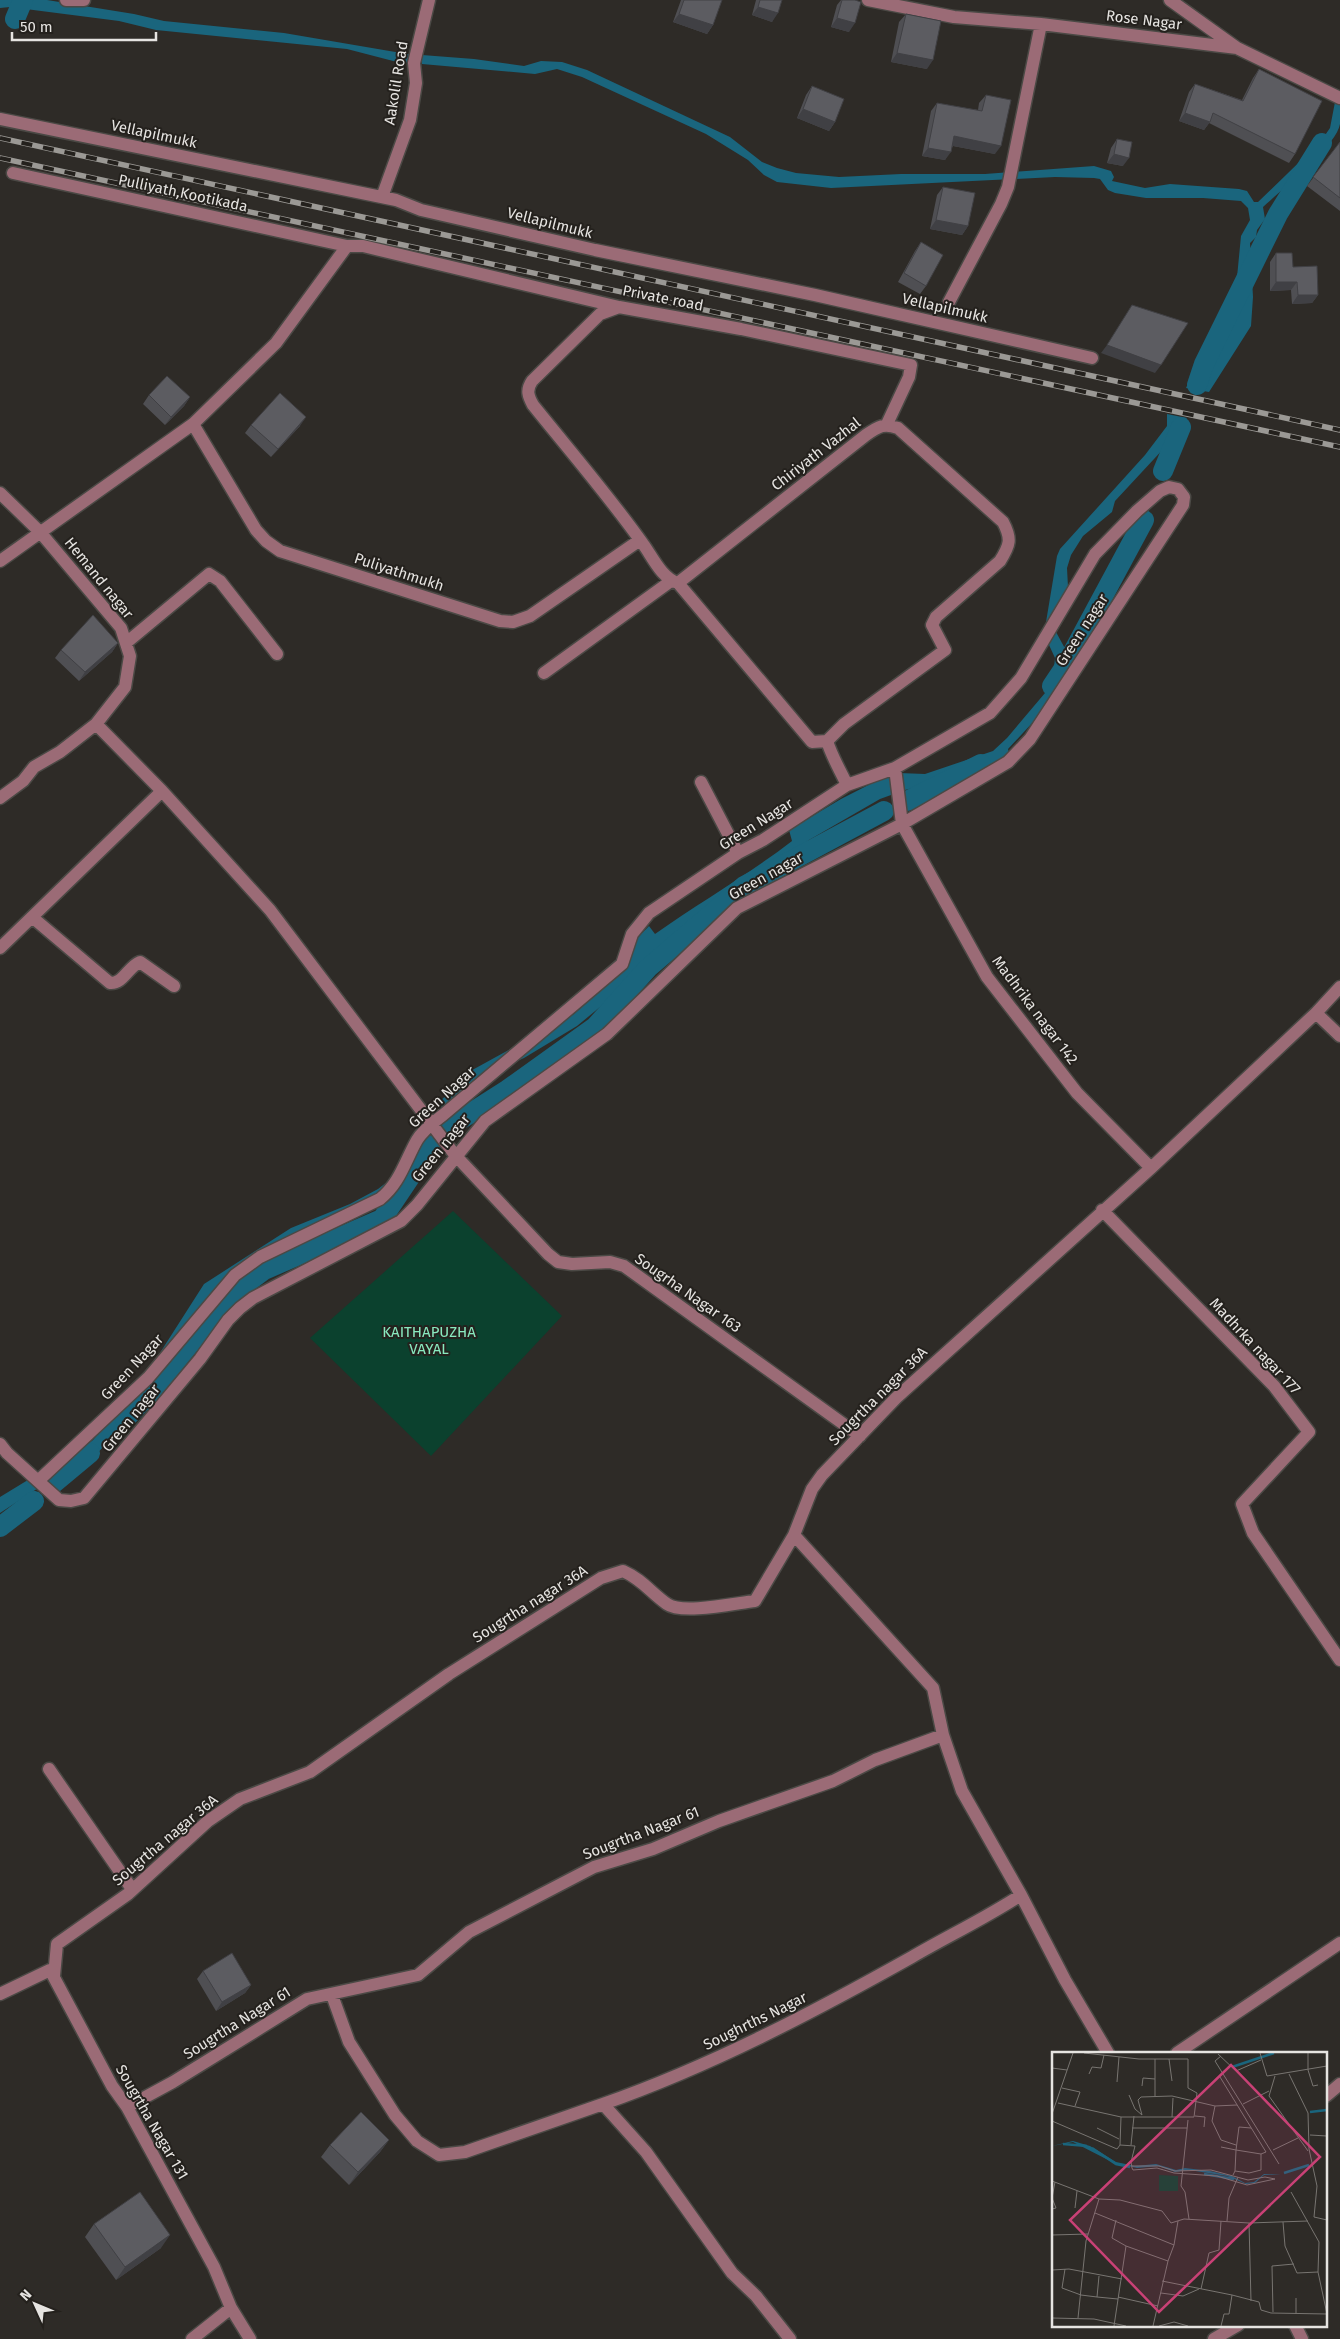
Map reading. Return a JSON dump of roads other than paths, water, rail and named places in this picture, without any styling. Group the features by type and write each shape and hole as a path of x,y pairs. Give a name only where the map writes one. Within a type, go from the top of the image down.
{"street":[{"path":"66,0 84,0"},
{"name":"Aakolil Road","path":"382,197 410,120 416,83 414,63 429,0"},
{"name":"Rose Nagar","path":"868,0 954,16 1041,24 1237,48"},
{"path":"1170,0 1237,48 1340,98"},
{"path":"949,302 1001,204 1008,187 1041,24"},
{"name":"Vellapilmukk","path":"0,119 396,200 421,210 595,250 815,295 1092,358"},
{"name":"Pulliyath,Kootikada","path":"12,173 347,246"},
{"path":"0,561 193,424 276,343 347,246"},
{"name":"Private road","path":"347,246 363,246 619,307 741,329 911,365 909,377 887,424"},
{"path":"619,307 600,314 573,340 532,381 528,387 528,395 533,405 640,540 666,576 675,582 812,742 827,741 844,724 945,650 932,625 936,617 1000,561 1007,550 1010,535 1003,522 898,428 887,424"},
{"name":"Puliyathmukh","path":"193,424 256,530 280,552 500,621 513,622 530,616 640,540"},
{"name":"Chiriyath Vazhal","path":"675,582 866,435 879,426 887,424"},
{"name":"Green nagar","path":"0,1444 7,1454 59,1500 71,1502 84,1498 194,1367 228,1320 240,1308 253,1298 401,1220 417,1205 455,1155 485,1121 607,1034 737,908 902,824 1008,762 1021,751 1183,505 1184,497 1178,489 1169,487 1160,491 1137,510 1095,554 1021,678 990,713 894,768"},
{"path":"0,493 40,532"},
{"name":"Hemand nagar","path":"0,798 23,781 34,767 60,752 96,724 125,687 130,656 121,628 40,532"},
{"path":"126,643 209,574 220,581 277,654"},
{"path":"544,673 675,582"},
{"name":"Sougrha Nagar 163","path":"96,724 162,791 270,910 455,1155 558,1262 572,1264 610,1262 624,1266 860,1436"},
{"path":"827,741 832,756 838,764 847,786"},
{"name":"Green Nagar","path":"38,1481 148,1378 235,1275 260,1257 380,1199 389,1192 398,1179 418,1138 432,1124 622,964 632,934 649,913 738,853 763,840 847,786 894,768"},
{"name":"Madhrika nagar 142","path":"894,768 902,824 987,977 1077,1093 1151,1168"},
{"path":"701,782 738,853"},
{"path":"0,948 162,791"},
{"path":"32,917 110,983 115,983 121,979 140,962 174,986"},
{"name":"Sougrtha nagar 36A","path":"50,1970 54,1976 56,1944 132,1890 208,1821 240,1799 310,1772 449,1674 601,1578 623,1571 639,1578 668,1605 684,1610 755,1601 794,1536 812,1489 822,1475 896,1398 1102,1210 1151,1168 1316,1013 1340,987"},
{"path":"1316,1013 1340,1036"},
{"name":"Madhrka nagar 177","path":"1102,1210 1274,1386 1309,1432 1242,1504 1253,1533 1340,1660"},
{"path":"794,1536 933,1688 943,1735 962,1791 1021,1895 1065,1980 1107,2052"},
{"name":"Sougrtha Nagar 61","path":"127,2107 173,2082 307,1999 418,1975 469,1932 594,1867 653,1849 719,1821 833,1781 876,1760 943,1735"},
{"path":"48,1769 132,1890"},
{"name":"Soughrths Nagar","path":"332,1995 349,2042 390,2106 417,2141 438,2155 465,2152 654,2086 793,2021 854,1990 1021,1895"},
{"path":"1178,2052 1340,1943"},
{"path":"0,1994 50,1970"},
{"name":"Sougrtha Nagar 131","path":"50,1970 112,2086 127,2107 214,2267 231,2308 250,2339"},
{"path":"1328,2094 1340,2084"},
{"path":"603,2104 646,2152 732,2273 756,2296 790,2339"},
{"path":"192,2339 231,2308"},
{"path":"1214,2339 1236,2326"},
{"path":"1296,2326 1302,2339"}],"water":[{"path":"0,0 47,0 134,14 164,21 284,33 413,55 412,63 397,62 347,49 156,30 119,21 10,7 0,8"},
{"path":"422,55 474,59 524,66 541,61 562,62 587,70 730,137 762,162 796,173 839,177 901,174 985,174 1094,166 1111,171 1114,177 1112,181 1145,188 1170,184 1239,189 1247,191 1254,202 1258,202 1321,141 1330,128 1335,102 1340,105 1340,124 1329,144 1319,156 1263,207 1265,219 1257,230 1256,237 1250,243 1253,297 1251,326 1209,392 1186,388 1190,379 1221,345 1232,329 1241,236 1250,220 1248,208 1241,201 1203,198 1146,198 1115,193 1108,190 1100,179 1094,178 1055,177 831,188 777,182 764,175 748,160 706,134 582,77 557,69 535,74 422,64"},
{"path":"1167,414 1187,418 1167,445 1115,501 1112,512 1083,536 1071,555 1067,568 1068,587 1061,599 1056,632 1068,654 1066,672 1047,707 1008,749 1009,753 989,769 901,791 899,773 925,774 993,751 1007,738 1045,693 1053,677 1055,658 1044,634 1057,556 1060,549 1145,455 1167,426"},
{"path":"890,774 894,789 891,795 880,799 809,840 743,892 691,923 647,957 617,993 577,1026 524,1058 484,1076 443,1115 436,1104 447,1095 445,1091 465,1074 574,1014 601,990 594,982 649,926 655,934 792,841 789,830 841,799"},
{"path":"432,1111 442,1127 394,1201 298,1238 231,1279 133,1414 93,1458 49,1481 0,1513 0,1497 41,1472 66,1461 93,1440 149,1370 204,1284 291,1228 350,1204 378,1189 396,1175 416,1148"}],"waterway":[{"path":"15,19 23,0"},
{"path":"1197,385 1204,364 1278,214 1322,143"},
{"path":"1163,471 1181,427"},
{"path":"1052,686 1066,665 1144,520"},
{"path":"907,801 981,764"},
{"path":"452,1125 507,1090 595,1027 648,968 744,886 884,811"},
{"path":"125,1419 151,1392 227,1298 264,1270 382,1219 431,1146"},
{"path":"54,1483 90,1453"},
{"path":"0,1527 34,1501"}],"railway":[{"path":"0,138 1340,430"},
{"path":"0,158 1340,447"}],"park label":[{"name":"KAITHAPUZHA VAYAL","path":"429,1340"}]}
